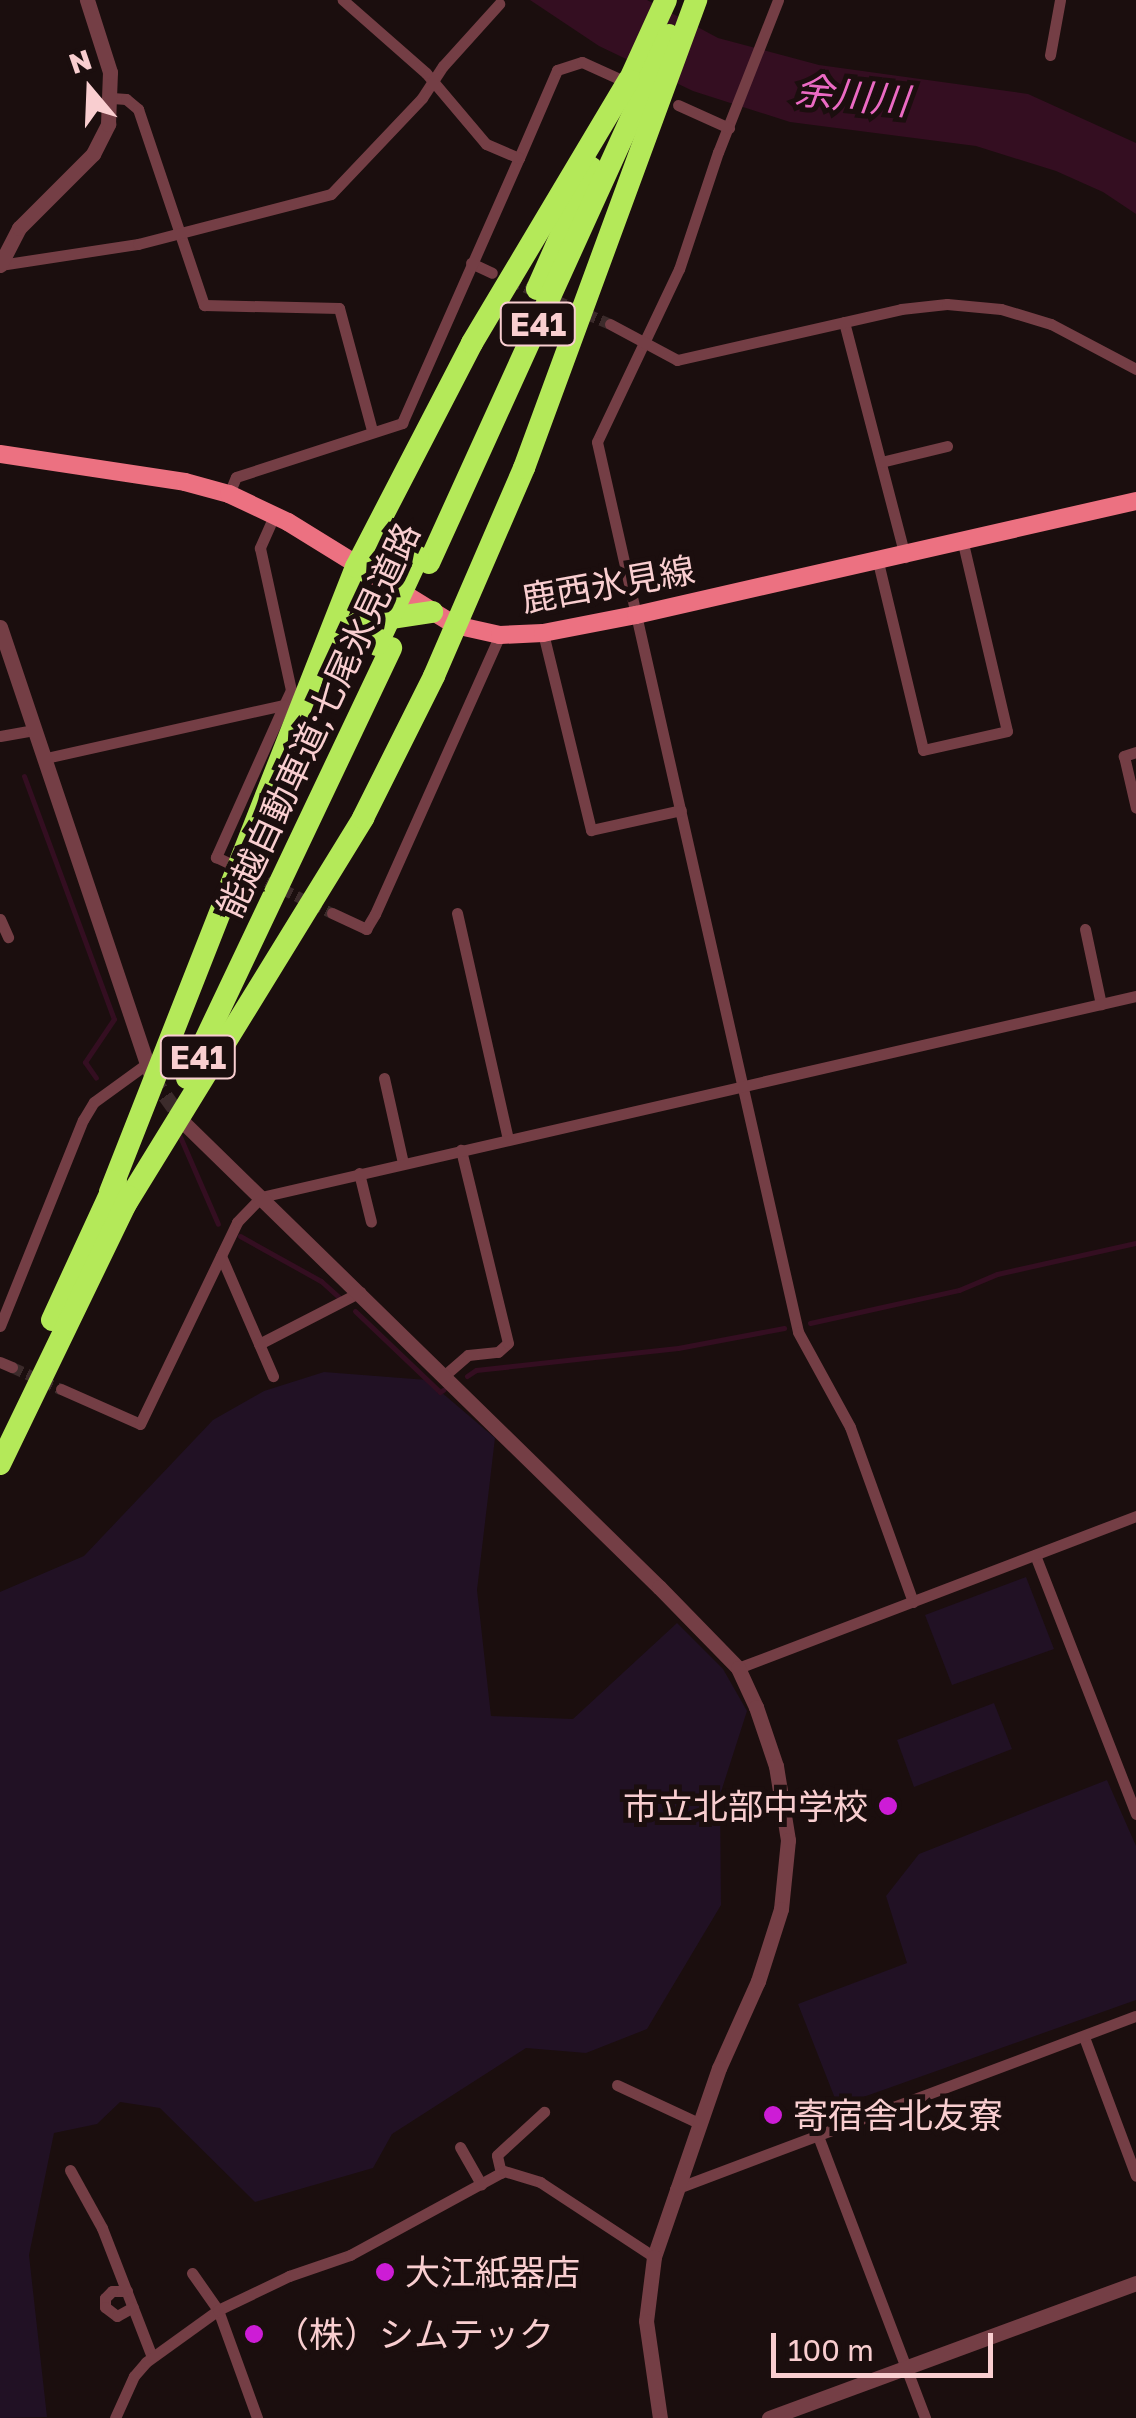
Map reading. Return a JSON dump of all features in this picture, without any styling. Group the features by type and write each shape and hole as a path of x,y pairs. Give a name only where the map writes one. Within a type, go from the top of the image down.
{"highway":[{"name":"能越自動車道;七尾氷見道路","path":"0,1432 263,924 423,560 648,88 684,4"},
{"path":"117,1200 356,567 472,343 648,88"},
{"path":"117,1200 363,818 481,575 524,468 648,88"},
{"path":"329,638 358,623 432,612"},
{"name":"能越自動車道;七尾氷見道路","path":"0,1464 117,1200"}],"main road":[{"name":"鹿西氷見線","path":"0,454 185,482 228,494 274,516 455,626 500,635 543,632 636,615 1136,501"}],"street":[{"path":"0,265 19,228 93,154 108,124 110,72 87,0"},
{"path":"343,0 433,80 486,144 519,158"},
{"path":"778,0 759,42 679,270 597,442 742,1087 786,1262 798,1332 850,1427 913,1602"},
{"path":"1050,55 1060,0"},
{"path":"0,265 42,255 138,244 332,194 500,4"},
{"path":"228,494 236,477 402,423 558,70 582,62 731,124"},
{"path":"112,98 126,99 138,109 176,234 204,305 339,308 372,430"},
{"path":"471,262 492,272"},
{"path":"610,324 677,360 844,322 947,304 1001,309 1051,324 1136,369"},
{"path":"844,322 904,556"},
{"path":"882,462 947,446"},
{"path":"228,863 216,858 292,690 260,548 274,516"},
{"path":"878,562 923,750 1007,731 963,543"},
{"path":"0,627 148,1069 94,1102 82,1120 0,1326"},
{"path":"543,632 590,830 680,810"},
{"path":"332,912 366,929 500,635"},
{"path":"46,758 284,705"},
{"path":"0,736 36,730"},
{"path":"1136,752 1124,756 1136,808"},
{"path":"457,912 508,1139"},
{"path":"0,919 8,937"},
{"path":"1085,929 1102,1004"},
{"path":"61,1390 140,1424 237,1222 261,1197 1136,996"},
{"path":"384,1078 403,1163"},
{"path":"185,1124 446,1374 738,1668 776,1766 788,1840 781,1908 758,1981 699,2123 654,2257 646,2321 660,2418"},
{"path":"446,1374 468,1355 498,1352 508,1343 461,1150"},
{"path":"358,1172 371,1222"},
{"path":"221,1256 273,1376"},
{"path":"259,1344 360,1292"},
{"path":"738,1668 1136,1516"},
{"path":"1036,1555 1130,1777 1136,1814"},
{"path":"675,2190 1136,2016"},
{"path":"1084,2037 1136,2176"},
{"path":"617,2085 699,2123"},
{"path":"502,2173 497,2155 544,2112"},
{"path":"818,2136 926,2418"},
{"path":"460,2147 481,2184"},
{"path":"70,2170 102,2228 152,2357"},
{"path":"114,2418 134,2376 152,2357 218,2310 289,2276 350,2255 502,2173 540,2182 654,2257"},
{"path":"192,2273 218,2310 257,2418"},
{"path":"768,2418 1136,2283"},
{"path":"127,2291 112,2291 105,2298 106,2307 117,2316 132,2307"}],"shaded area":[{"path":"324,1372 427,1380 495,1438 477,1590 491,1716 573,1719 677,1623 723,1669 747,1711 720,1795 721,1905 647,2029 586,2053 526,2048 392,2134 373,2168 255,2202 160,2108 120,2102 97,2124 54,2133 29,2255 47,2417 0,2418 0,1592 84,1556 213,1420 264,1391"},
{"path":"1026,1577 1054,1649 952,1685 925,1615"},
{"path":"994,1703 1012,1749 914,1787 897,1740"},
{"path":"1107,1780 1136,1846 1136,2000 838,2106 798,2004 907,1963 886,1896 919,1854"}],"water":[{"name":"余川川","path":"530,0 647,0 718,38 819,65 1028,94 1136,143 1136,214 1103,192 1056,171 976,146 790,122 693,91 599,46"}],"waterway":[{"path":"24,776 114,1019 85,1062 96,1078"},
{"path":"178,1132 218,1224"},
{"path":"240,1236 321,1281 339,1297"},
{"path":"810,1323 959,1290 997,1274 1136,1243"},
{"path":"355,1311 440,1392 443,1390"},
{"path":"467,1376 476,1370 678,1348 784,1328"}],"tunnel":[{"path":"510,280 610,324"},
{"path":"237,867 332,913"},
{"path":"152,1077 185,1123"},
{"path":"12,1367 61,1389"}],"place":[{"name":"市立北部中学校","path":"888,1806"},
{"name":"寄宿舎北友寮","path":"773,2115"},
{"name":"大江紙器店","path":"385,2272"},
{"name":"（株）シムテック","path":"254,2334"}]}
